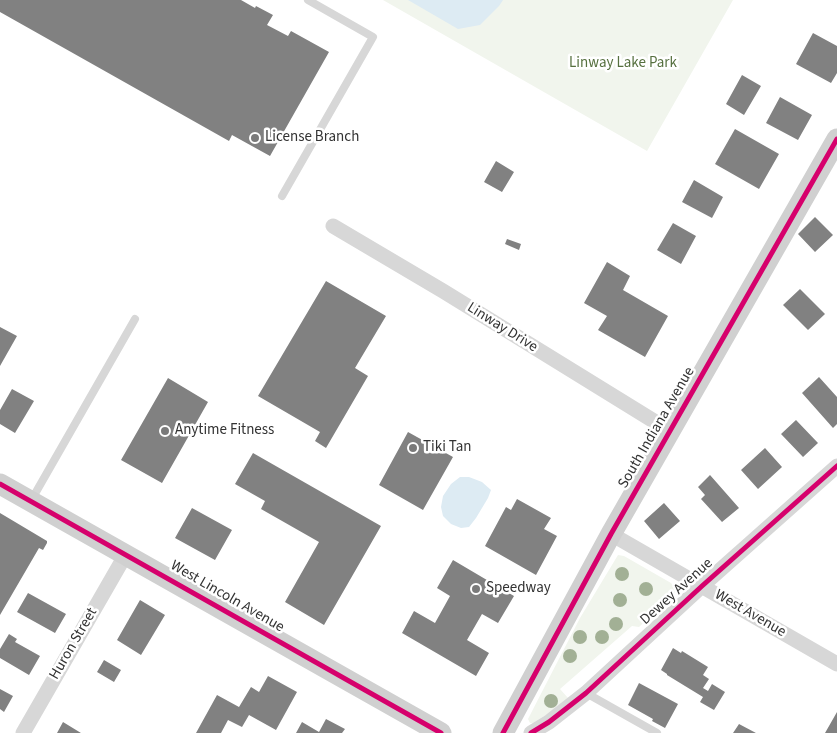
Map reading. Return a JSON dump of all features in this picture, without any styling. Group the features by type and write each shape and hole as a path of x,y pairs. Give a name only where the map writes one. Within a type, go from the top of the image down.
{"street":[{"name":"South Indiana Avenue","path":"503,733 611,534 836,144"},
{"name":"Linway Drive","path":"333,226 443,291 670,431"},
{"name":"Dewey Avenue","path":"531,733 586,693 702,586 837,466"},
{"name":"West Lincoln Avenue","path":"0,484 441,733"},
{"name":"West Avenue","path":"611,534 837,664"},
{"name":"Huron Street","path":"23,733 126,554"}],"lane":[{"path":"282,196 373,37 308,0"},
{"path":"31,501 135,320"},
{"path":"586,693 657,733"}],"green space":[{"name":"Linway Lake Park","path":"383,0 733,0 647,151"},
{"path":"618,555 624,556 671,583 675,588 675,594 639,627 632,626 560,689 568,698 567,702 530,723 528,719 580,618"}],"shaded area":[{"path":"408,0 503,0 480,25 458,29"},
{"path":"460,477 469,477 482,482 491,490 488,498 469,527 461,528 451,524 443,516 441,507 443,496 451,484"}],"building":[{"path":"0,0 241,0 273,15 267,25 288,36 291,31 329,52 270,156 232,135 229,141 0,12"},
{"path":"813,33 837,46 837,73 831,83 796,64"},
{"path":"742,75 761,86 744,115 726,104"},
{"path":"780,97 812,115 798,140 766,123"},
{"path":"735,129 779,154 759,189 715,164"},
{"path":"496,161 514,172 502,192 484,182"},
{"path":"694,180 723,197 712,218 682,202"},
{"path":"815,217 833,235 815,252 798,234"},
{"path":"673,223 696,236 681,264 657,250"},
{"path":"507,239 521,244 519,250 505,244"},
{"path":"607,262 630,276 623,290 668,316 645,357 598,330 607,316 584,303"},
{"path":"326,281 386,316 355,368 368,376 326,448 315,441 320,432 258,396"},
{"path":"800,289 825,314 808,330 783,305"},
{"path":"0,327 17,336 0,366"},
{"path":"819,377 837,397 837,424 833,428 802,393"},
{"name":"Anytime Fitness","path":"168,378 208,402 162,483 121,460"},
{"path":"12,389 34,401 15,433 0,424 0,410"},
{"path":"796,420 818,443 803,457 781,434"},
{"path":"408,432 453,457 423,510 379,485"},
{"path":"765,448 782,467 758,489 741,470"},
{"path":"253,453 381,526 324,625 285,602 319,542 261,509 265,501 235,484"},
{"path":"710,475 739,508 722,522 701,499 705,495 698,487"},
{"path":"517,499 551,518 544,529 557,536 536,575 485,546 506,507 511,510"},
{"path":"664,503 680,521 659,539 644,521"},
{"path":"192,508 232,530 215,560 175,538"},
{"path":"0,513 47,541 47,543 43,550 39,548 0,615"},
{"path":"453,560 514,596 498,623 482,614 467,640 489,653 476,676 402,633 414,611 435,623 450,596 437,588"},
{"path":"28,593 66,614 55,633 17,612"},
{"path":"140,600 165,615 141,655 117,640"},
{"path":"9,634 17,639 15,642 40,656 29,675 0,658 0,649"},
{"path":"673,648 681,653 682,651 708,667 703,675 709,679 703,688 708,691 712,684 725,692 714,710 700,702 703,697 661,670"},
{"path":"104,660 121,670 114,682 97,672"},
{"path":"268,676 297,692 276,730 249,715 242,727 228,720 221,733 196,733 217,695 239,707 251,687 259,692"},
{"path":"639,683 678,704 665,728 628,705"},
{"path":"0,689 13,696 4,712 0,709"},
{"path":"837,712 837,733 825,733"},
{"path":"326,719 345,729 342,733 296,733 302,722 319,732"},
{"path":"63,722 81,733 57,733"},
{"path":"739,724 756,733 733,733"}],"cycle path":[{"path":"503,733 611,534 837,139"},
{"path":"531,733 549,722 586,693 702,586 837,466"},
{"path":"0,484 441,733"}],"place":[{"name":"License Branch","path":"255,138"},
{"name":"Anytime Fitness","path":"165,431"},
{"name":"Tiki Tan","path":"413,448"},
{"name":"Speedway","path":"476,589"}]}
